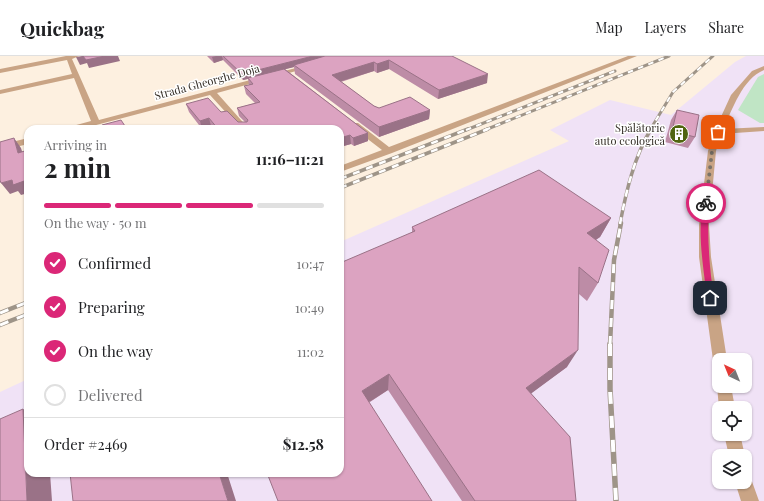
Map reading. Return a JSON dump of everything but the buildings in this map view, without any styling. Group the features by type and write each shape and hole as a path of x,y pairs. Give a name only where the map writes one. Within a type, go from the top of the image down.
{"street":[{"path":"344,168 634,56"},
{"path":"0,71 72,57 76,75 96,123"},
{"name":"Strada Gheorghe Doja","path":"88,125 212,92 290,74 317,64"},
{"path":"719,353 705,257 704,225 712,151 718,132 735,96 745,81 754,72 764,68"},
{"path":"0,92 76,75"},
{"path":"212,92 241,125"},
{"path":"347,118 389,151"},
{"path":"718,132 764,129"},
{"path":"0,148 24,142"},
{"path":"746,489 750,501"}],"shaded area":[{"path":"746,56 764,56 764,501 0,501 0,392 24,381 24,477 344,477 344,240 569,141 550,130 610,100 671,115 735,62"}],"green space":[{"path":"764,74 764,123 760,123 738,110 758,77"}],"railway":[{"path":"485,130 669,56"},
{"path":"650,130 673,92 713,56"},
{"path":"466,130 615,71"},
{"path":"344,177 468,129"},
{"path":"344,186 488,129"},
{"path":"620,224 635,163 651,129"},
{"path":"610,345 614,260 621,223"},
{"path":"0,313 24,304"},
{"path":"0,325 24,316"},
{"path":"610,345 610,389 616,501"}],"way so far":[{"path":"706,203 712,151 718,132"}],"place":[{"name":"Spălătorie auto ecologică","path":"679,134"}],"route":[{"path":"706,203 704,225 705,257 710,298"}]}
